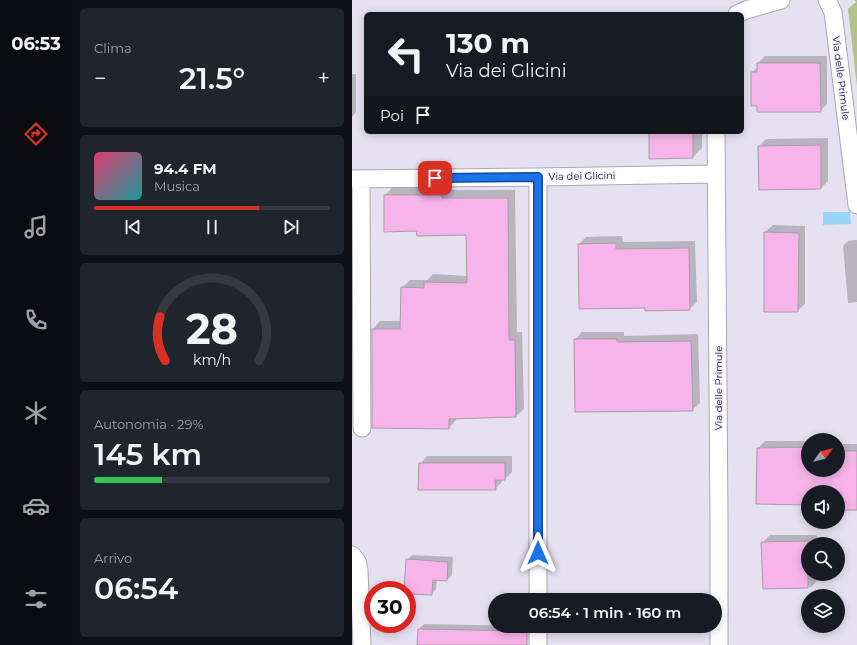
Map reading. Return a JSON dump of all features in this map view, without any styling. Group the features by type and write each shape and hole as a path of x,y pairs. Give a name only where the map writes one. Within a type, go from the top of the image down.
{"street":[{"path":"742,12 781,0"},
{"name":"Via delle Primule","path":"827,0 833,12 857,205"},
{"name":"Via delle Primule","path":"716,134 715,174 718,323 719,520 718,645"},
{"name":"Via dei Glicini","path":"356,179 715,174"},
{"path":"538,177 538,593"},
{"path":"356,179 362,428"},
{"path":"352,555 357,561 359,570 362,645"},
{"path":"538,633 538,645"}],"green space":[{"path":"854,0 857,0 857,86 848,9 856,2"}],"water":[{"path":"823,212 850,212 851,224 823,225"}],"building":[{"path":"757,63 820,63 821,112 757,112 757,106 751,106 751,72 757,72"},
{"path":"649,134 693,134 693,158 649,159"},
{"path":"821,145 821,189 759,190 758,146"},
{"path":"384,195 442,195 442,198 508,198 509,340 515,340 516,417 449,419 449,429 372,428 372,329 400,329 401,287 424,288 424,282 467,283 466,235 417,236 416,231 384,232"},
{"path":"764,232 799,233 798,312 764,312"},
{"path":"616,243 616,249 689,248 690,310 645,311 645,308 579,309 578,244"},
{"path":"574,339 617,339 617,342 691,341 693,411 575,412"},
{"path":"801,447 801,477 845,477 845,451 857,451 857,510 845,510 845,485 801,485 801,505 756,504 757,448"},
{"path":"419,463 505,463 505,480 495,480 496,490 418,490"},
{"path":"801,541 801,581 808,581 808,588 763,589 761,542"},
{"path":"406,559 448,562 447,581 433,580 432,595 416,594 416,581 405,581"},
{"path":"418,629 488,630 488,633 527,633 527,645 417,645"}],"route":[{"path":"435,178 538,177 538,553"}]}
